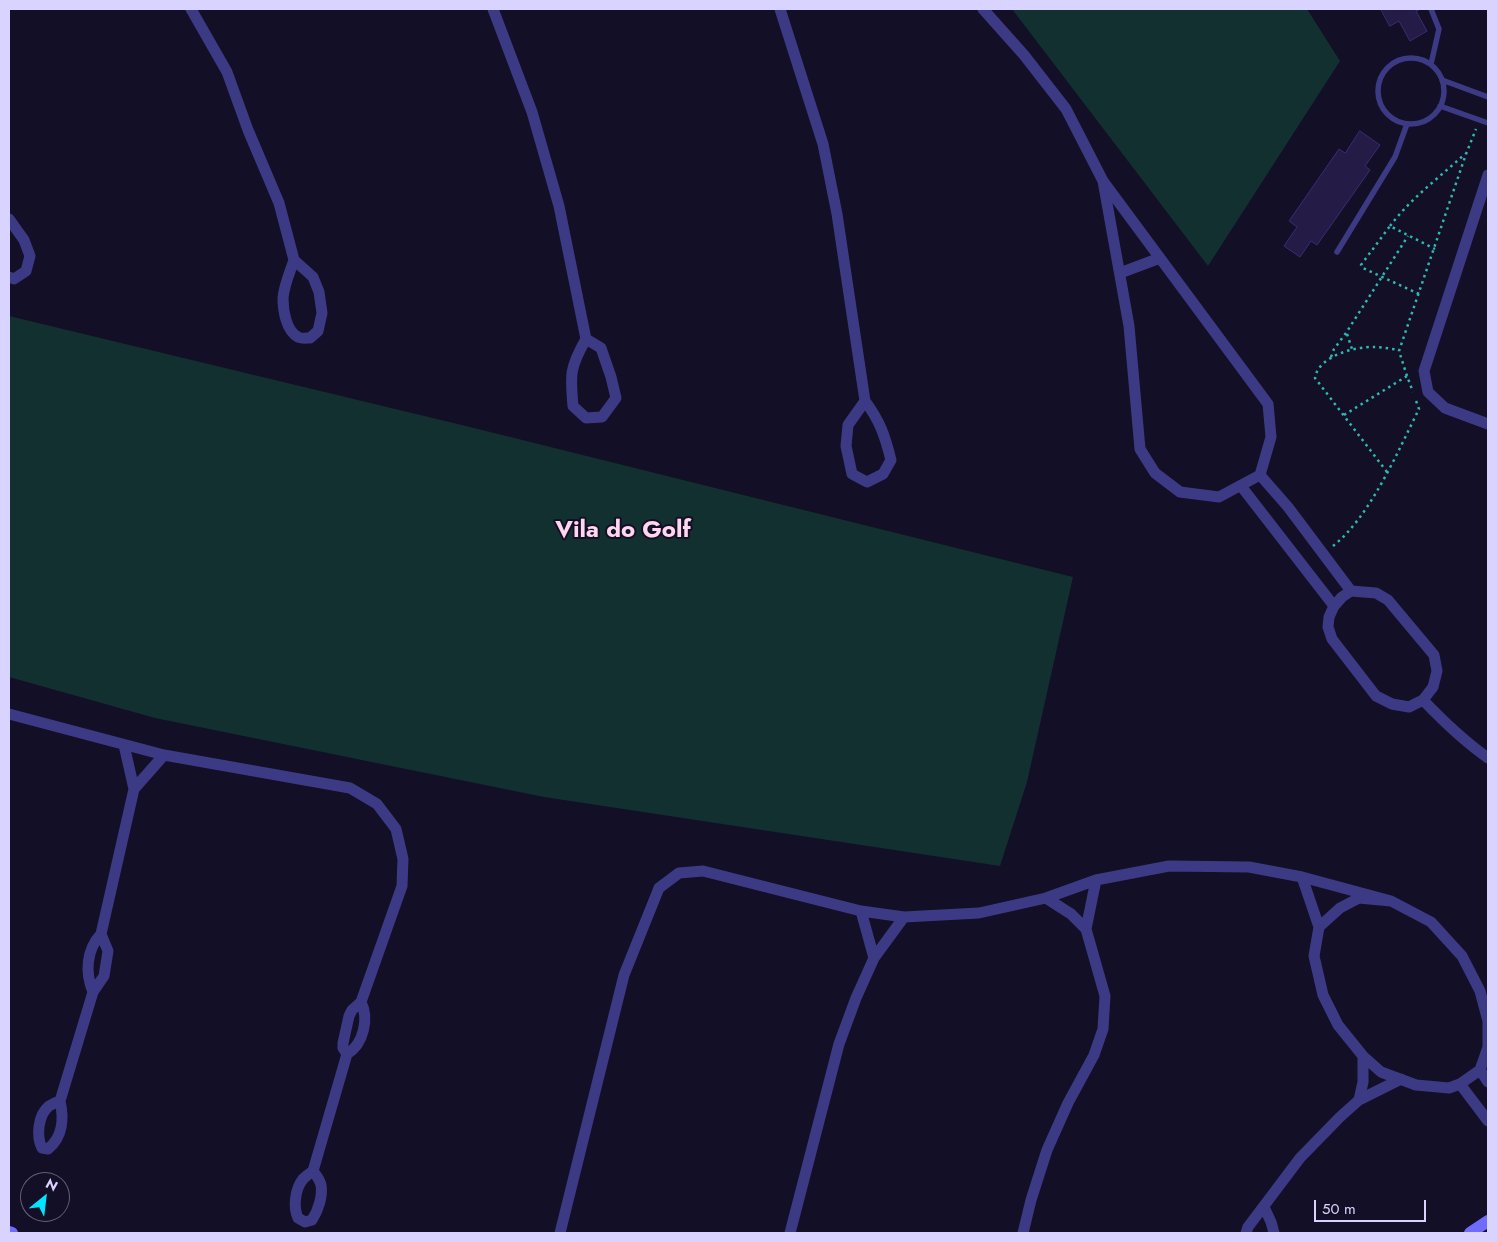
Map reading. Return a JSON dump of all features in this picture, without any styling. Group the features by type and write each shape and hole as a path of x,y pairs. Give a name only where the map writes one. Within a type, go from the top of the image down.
{"main road":[{"path":"1470,1233 1488,1221"}],"street":[{"path":"191,9 227,72 248,130 279,203 294,260 283,297 288,327 298,337 310,338 318,330 322,313 319,292 312,277 294,260"},
{"path":"493,9 532,112 559,206 586,339 575,358 570,378 573,406 586,418 602,417 616,398 611,377 600,348 586,339"},
{"path":"780,9 823,144 837,214 865,401 877,417 891,460 883,474 867,482 852,474 846,446 848,425 865,401"},
{"path":"983,9 1024,55 1066,109 1103,181 1268,404 1271,437 1260,475 1219,496 1180,492 1155,474 1140,449 1129,326 1103,181"},
{"path":"1488,176 1424,371 1428,392 1445,408 1488,424"},
{"path":"9,219 24,240 30,256 26,271 14,279 9,277"},
{"path":"1120,273 1160,258"},
{"path":"1260,475 1288,507 1352,591"},
{"path":"1241,486 1334,606"},
{"path":"1352,591 1376,593 1388,600 1434,656 1437,671 1433,687 1423,700 1409,707 1392,704 1376,696 1332,639 1328,627 1329,617 1334,606 1352,591"},
{"path":"1423,700 1472,747 1488,758"},
{"path":"9,714 164,755 350,788 377,804 396,829 403,859 402,886 360,1002 349,1016 343,1036 343,1048 347,1054"},
{"path":"93,992 87,970 91,949 101,934 134,789 124,745"},
{"path":"134,789 164,755"},
{"path":"560,1233 624,975 659,888 679,873 703,871 861,911 904,918 979,913 1046,898 1096,880 1169,866 1249,867 1302,877 1391,901 1431,922 1462,956 1480,991 1488,1021 1488,1047 1480,1070 1460,1084 1448,1088 1416,1085 1381,1072 1363,1056 1338,1025 1323,995 1314,956 1319,927 1302,877"},
{"path":"1023,1233 1047,1150 1068,1103 1094,1055 1103,1029 1105,996 1086,929 1096,880"},
{"path":"1046,898 1071,914 1086,929"},
{"path":"1319,927 1340,908 1359,898 1391,901"},
{"path":"861,911 874,958"},
{"path":"790,1233 839,1044 856,998 874,958 904,918"},
{"path":"60,1101 93,992 104,976 108,951 101,934"},
{"path":"313,1171 347,1054 355,1050 359,1044 365,1019 364,1010 360,1002"},
{"path":"1360,1100 1363,1082 1363,1056"},
{"path":"1480,1070 1488,1082"},
{"path":"1246,1233 1248,1227 1300,1158 1319,1138 1360,1100 1401,1079"},
{"path":"1460,1084 1488,1121"},
{"path":"1264,1207 1272,1222 1274,1233"}],"lane":[{"path":"1431,9 1439,29 1431,64"},
{"path":"1411,57 1422,59 1438,71 1442,80 1444,89 1440,106 1426,120 1406,124 1387,114 1380,105 1377,94 1380,78 1390,64 1400,59 1411,57"},
{"path":"1442,80 1488,97"},
{"path":"1440,106 1488,123"},
{"path":"1337,252 1395,157 1406,124"}],"path":[{"path":"1323,553 1340,540 1359,520 1387,472 1419,410 1399,350 1466,154 1480,120"},
{"path":"1419,294 1361,265 1398,215 1466,154"},
{"path":"1390,226 1435,249"},
{"path":"1387,472 1314,378 1346,334 1408,236"},
{"path":"1346,334 1352,349"},
{"path":"1330,358 1352,349 1375,347 1399,350"},
{"path":"1344,415 1407,376"}],"green space":[{"path":"1012,9 1307,9 1340,61 1208,266"},
{"path":"9,316 470,427 1073,577 1027,782 1000,866 544,797 155,718 9,677"}],"building":[{"path":"1381,9 1421,9 1416,11 1427,31 1410,41 1399,21 1390,26"},
{"path":"1360,131 1380,145 1365,166 1370,170 1317,245 1311,241 1300,257 1284,246 1297,227 1289,221 1339,149 1345,153"}],"district":[{"name":"Vila do Golf","path":"623,531"}]}
